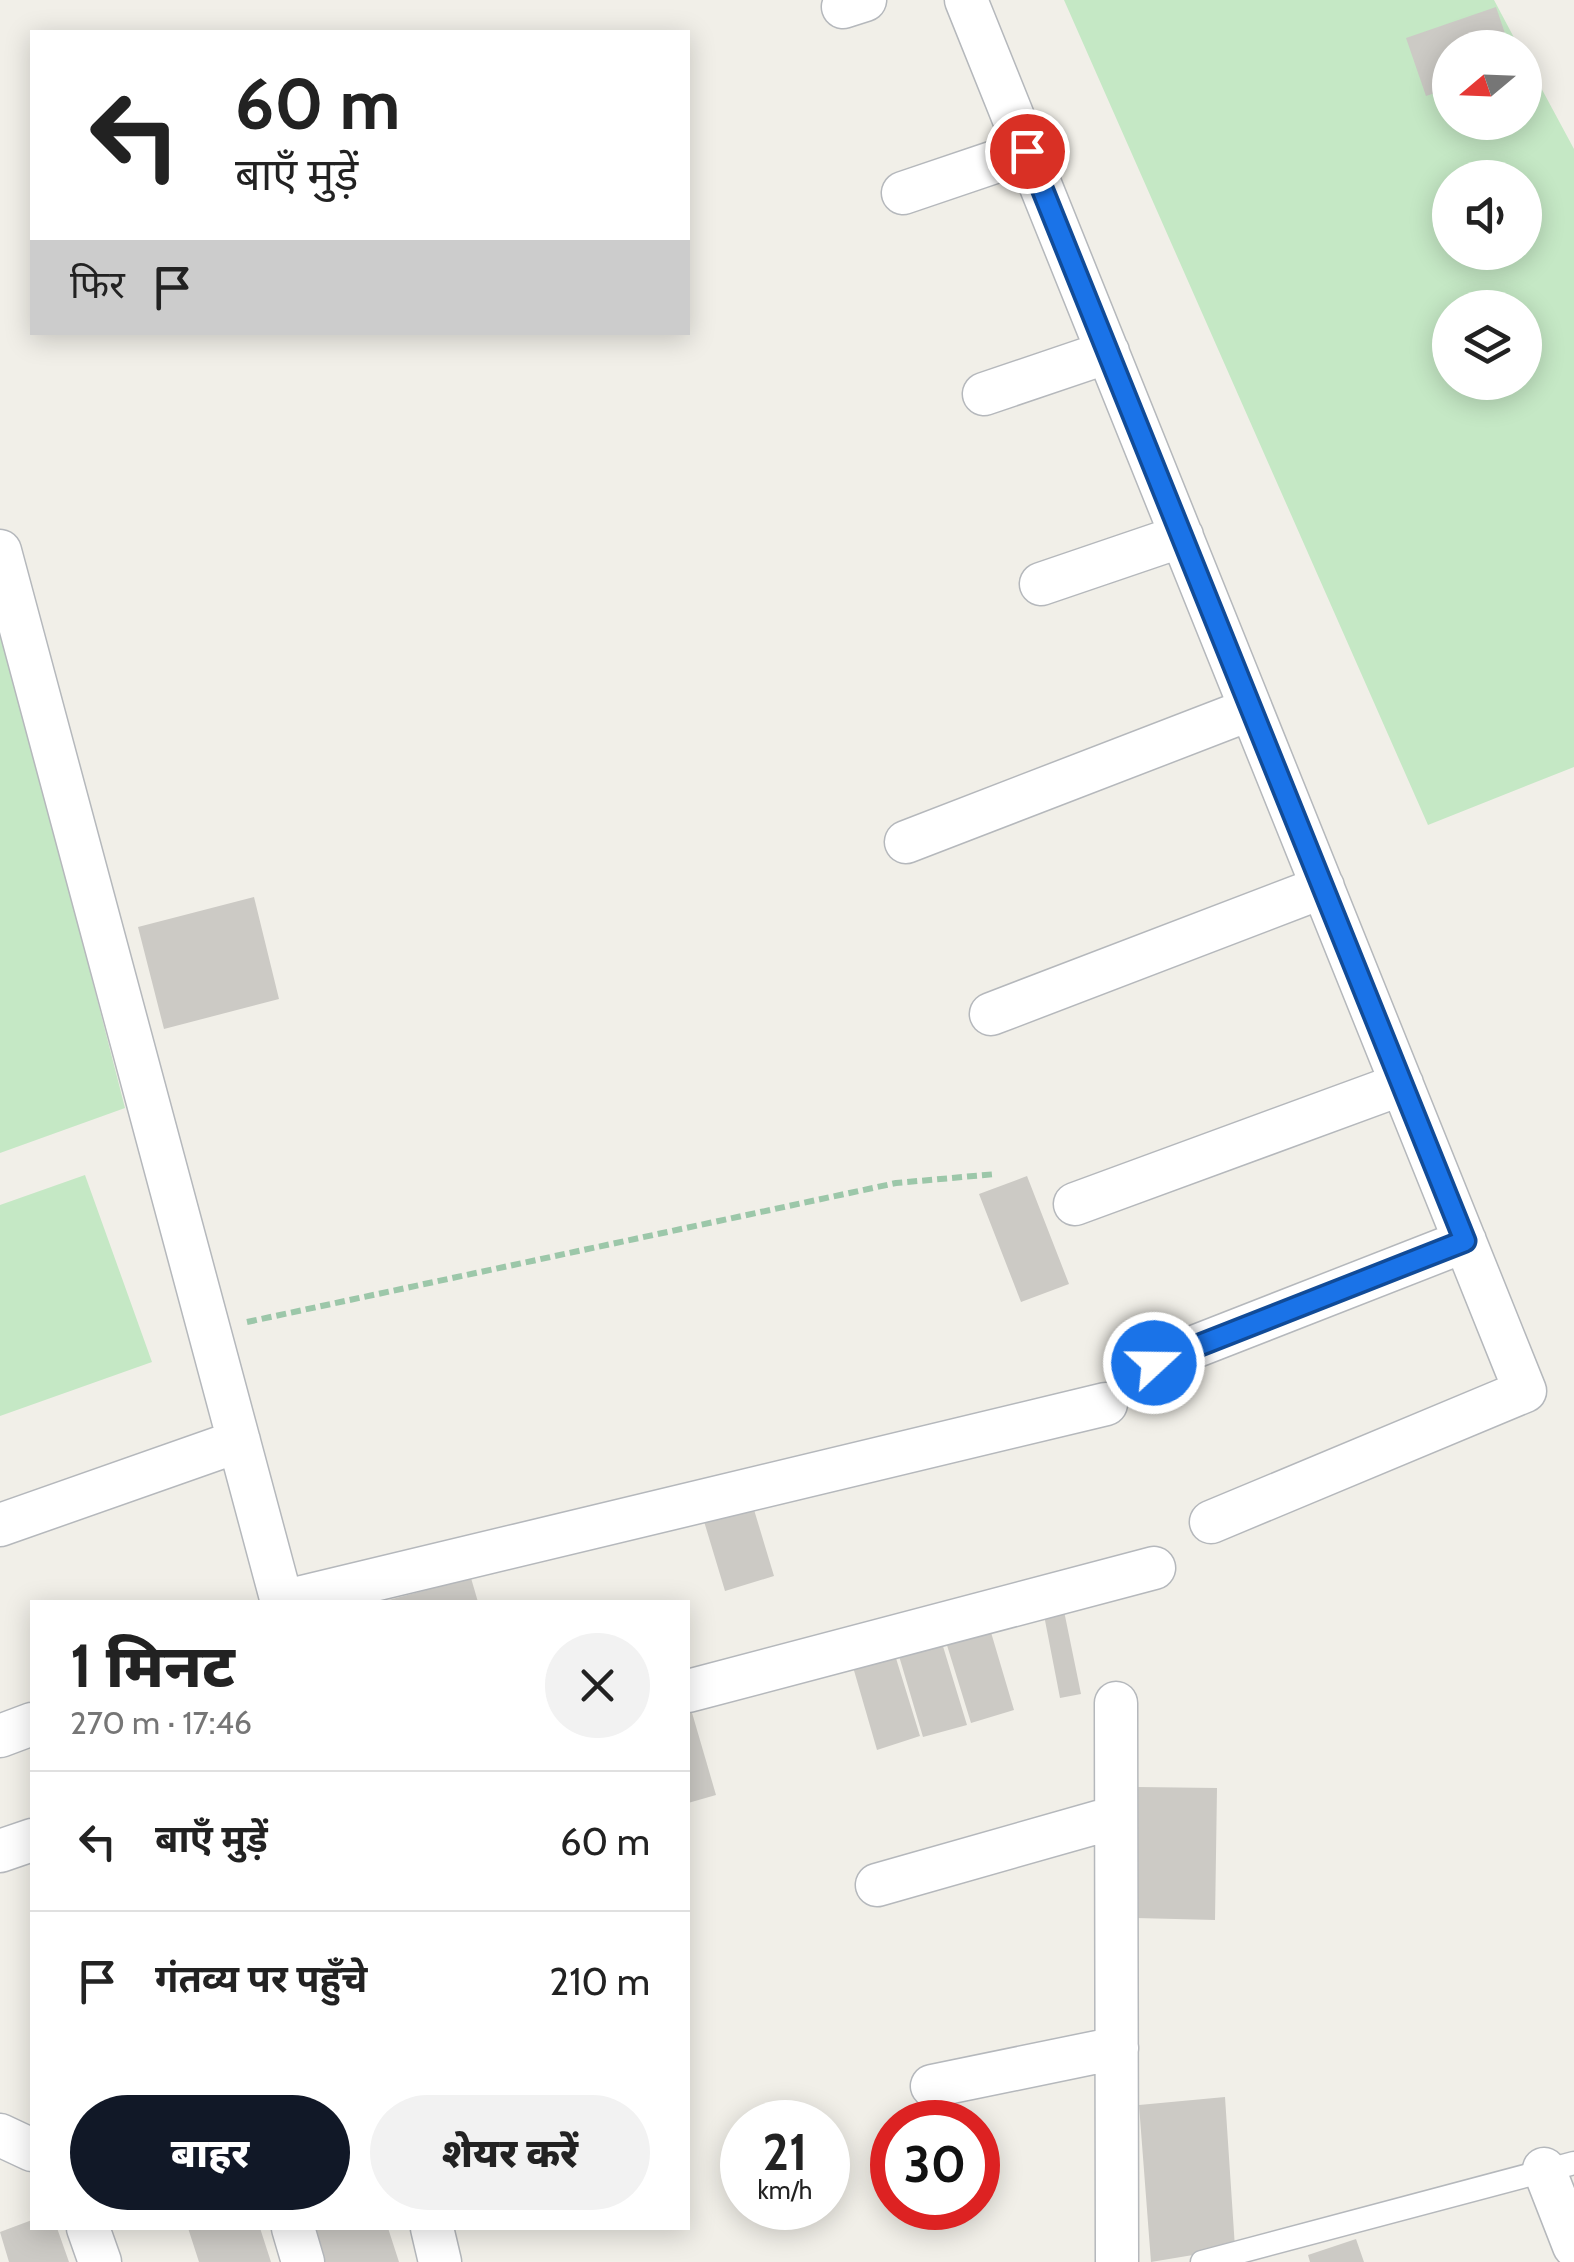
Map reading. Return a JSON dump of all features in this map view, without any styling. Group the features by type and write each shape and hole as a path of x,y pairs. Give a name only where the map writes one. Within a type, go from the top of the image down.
{"street":[{"path":"966,0 1525,1391 1212,1522"},
{"path":"904,193 1027,151"},
{"path":"984,394 1108,352"},
{"path":"1041,584 1182,536"},
{"path":"0,552 281,1600"},
{"path":"906,842 1251,709"},
{"path":"991,1014 1322,887"},
{"path":"1075,1204 1402,1084"},
{"path":"1154,1363 1465,1241"},
{"path":"290,1600 1106,1404"},
{"path":"0,1525 238,1441"},
{"path":"690,1690 1154,1568"},
{"path":"1116,1703 1117,2262"},
{"path":"0,1736 30,1725"},
{"path":"878,1884 1116,1817"},
{"path":"0,1852 30,1841"},
{"path":"932,2086 1117,2048"},
{"path":"0,2135 30,2149"},
{"path":"1559,2166 1574,2246"},
{"path":"89,2230 100,2262"},
{"path":"294,2230 304,2262"},
{"path":"432,2230 440,2262"}],"lane":[{"path":"1202,2262 1559,2166"}],"path":[{"path":"209,1332 896,1183 996,1174"}],"green space":[{"path":"1064,0 1494,0 1510,30 1432,30 1432,140 1542,140 1542,90 1574,149 1574,767 1428,825"},
{"path":"0,620 125,1108 0,1153"},
{"path":"85,1175 152,1362 0,1416 0,1205"}],"building":[{"path":"1496,7 1504,30 1432,30 1432,94 1426,96 1406,38"},
{"path":"254,897 279,999 164,1029 138,927"},
{"path":"1027,1176 1069,1284 1021,1302 979,1194"},
{"path":"752,1503 774,1576 725,1591 703,1518"},
{"path":"471,1578 477,1600 389,1600"},
{"path":"1063,1606 1081,1694 1060,1698 1043,1610"},
{"path":"990,1629 1014,1710 971,1723 946,1642"},
{"path":"942,1643 967,1725 923,1737 899,1656"},
{"path":"895,1655 920,1736 877,1750 853,1667"},
{"path":"690,1706 716,1795 690,1802"},
{"path":"1138,1787 1217,1788 1215,1920 1136,1918"},
{"path":"1225,2097 1235,2248 1151,2262 1139,2105"},
{"path":"30,2221 30,2230 58,2230 69,2262 9,2262 0,2232"},
{"path":"189,2230 261,2230 271,2262 199,2262"},
{"path":"313,2230 389,2230 399,2262 323,2262"},
{"path":"1356,2239 1364,2262 1310,2262 1308,2255"}],"route":[{"path":"1027,151 1465,1241 1154,1363"}]}
